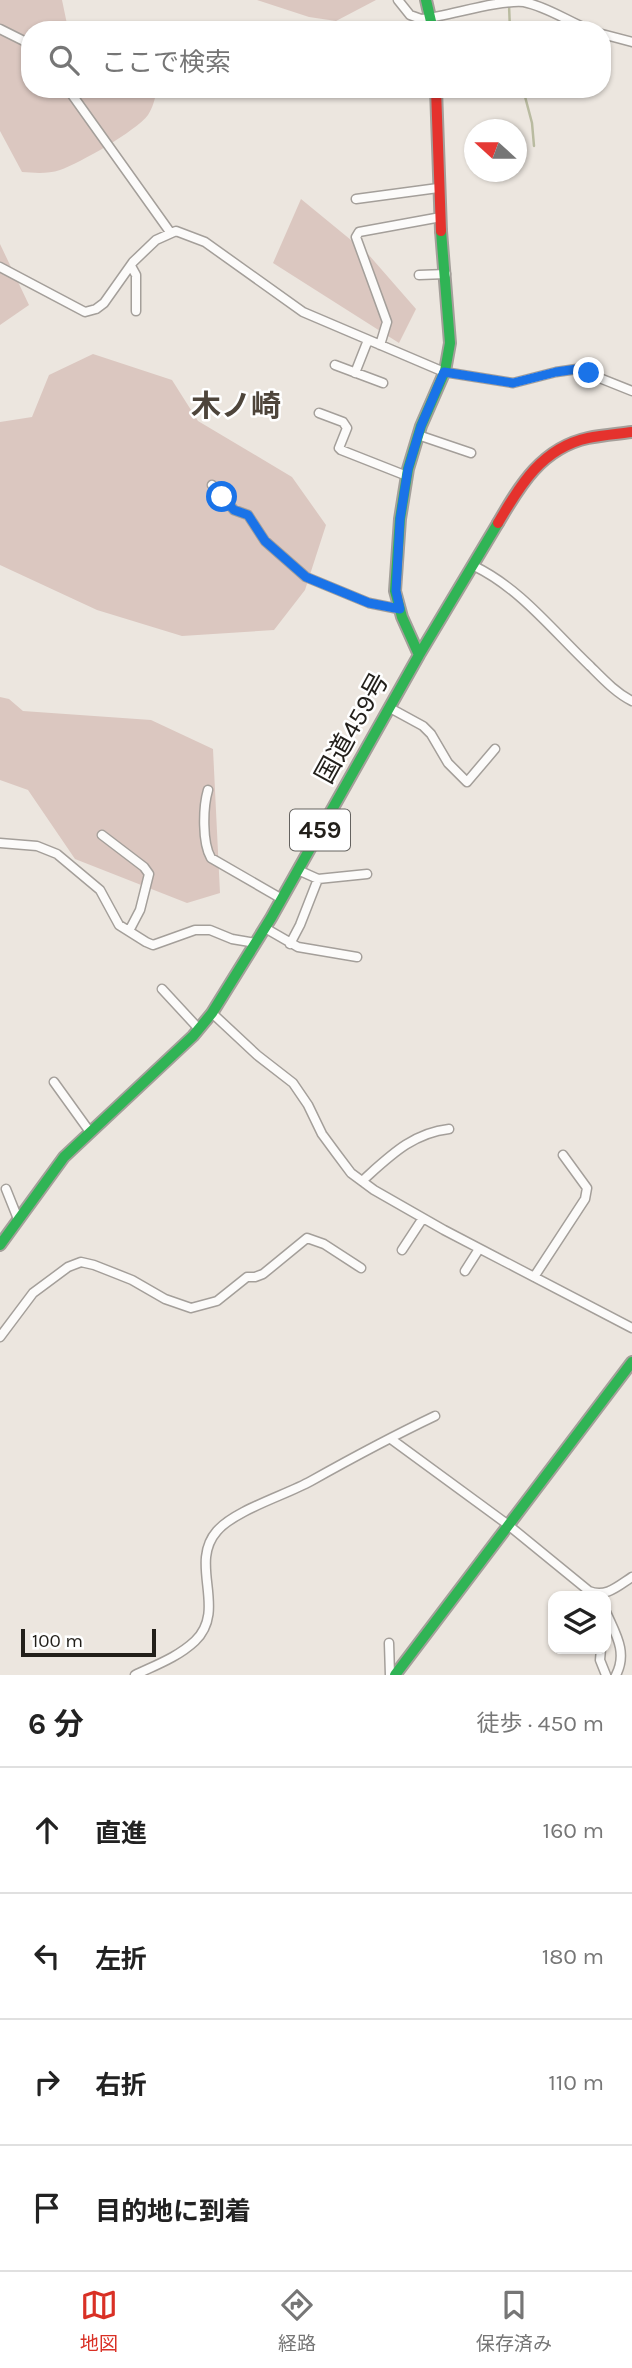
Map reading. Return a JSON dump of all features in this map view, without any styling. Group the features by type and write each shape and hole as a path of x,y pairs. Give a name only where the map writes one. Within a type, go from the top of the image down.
{"main road":[{"path":"426,0 431,21"},
{"path":"419,655 400,609 396,591 400,519 407,475 418,436 444,372 450,343 438,188 436,98"},
{"name":"国道459号","path":"0,1245 64,1157 199,1029 212,1013 282,899 419,655 531,471 563,446 587,438 632,432"},
{"path":"392,1675 632,1362"}],"street":[{"path":"398,0 414,18 425,21"},
{"path":"439,21 515,0 549,9 572,21"},
{"path":"0,29 21,40"},
{"path":"611,36 632,42"},
{"path":"74,98 170,232"},
{"path":"356,199 438,188"},
{"path":"380,345 387,322 356,237 359,232 441,217"},
{"path":"0,267 85,312 104,303 131,266 156,240 176,231 194,236 303,312 444,372 513,383 577,369 632,391"},
{"path":"131,266 136,275 136,311"},
{"path":"419,275 446,274"},
{"path":"355,373 368,340"},
{"path":"335,365 383,383"},
{"path":"319,413 343,422 347,428 339,448 341,450 407,475"},
{"path":"418,436 471,453"},
{"path":"212,485 234,510 248,515 265,541 306,577 369,603 400,609"},
{"path":"474,566 501,581 616,690 632,701"},
{"path":"390,708 423,726 431,734 448,763 467,782 495,749"},
{"path":"208,790 204,804 204,822 211,858 282,899"},
{"path":"102,835 147,869 149,874 140,910 129,931"},
{"path":"0,843 37,846 57,854 100,890 119,925 153,945 195,930 209,930 232,939 256,943"},
{"path":"298,870 318,878 367,873"},
{"path":"290,944 318,878"},
{"path":"265,928 290,944 320,952 357,957"},
{"path":"162,989 199,1029"},
{"path":"212,1013 257,1055 293,1083 308,1105 322,1134 351,1173 479,1249 632,1328"},
{"path":"54,1082 90,1132"},
{"path":"362,1181 401,1146 424,1135 449,1129"},
{"path":"534,1277 585,1199 587,1188 563,1155"},
{"path":"6,1189 18,1219"},
{"path":"402,1250 423,1218"},
{"path":"0,1337 33,1293 68,1267 81,1262 132,1280 165,1299 191,1308 216,1301 247,1277 263,1274 307,1238 324,1244 361,1268"},
{"path":"465,1270 479,1249"},
{"path":"135,1675 171,1658 196,1640 204,1630 210,1608 205,1558 213,1537 222,1526 435,1416"},
{"path":"391,1439 507,1524 592,1591"},
{"path":"605,1591 632,1577"},
{"path":"611,1624 621,1649 622,1660 616,1675"},
{"path":"389,1643 392,1675"},
{"path":"601,1654 606,1675"}],"shaded area":[{"path":"0,0 62,0 66,21 21,21 21,98 155,98 142,122 120,138 69,166 51,172 22,172 0,131"},
{"path":"257,0 376,0 336,21 309,17"},
{"path":"301,199 368,254 416,309 399,343 273,263"},
{"path":"0,244 29,305 0,325"},
{"path":"93,354 172,380 198,421 292,477 326,525 305,590 274,630 182,636 97,610 0,565 0,422 32,417 49,375"},
{"path":"0,697 9,699 23,711 151,720 213,749 220,893 187,903 75,859 28,790 0,780"}],"waterway":[{"path":"509,5 510,21"},
{"path":"525,98 534,146"}],"traffic: fast":[{"path":"426,0 431,21"},
{"path":"419,655 402,617 395,591 400,519 408,469 421,426 445,371 450,343 441,231"},
{"path":"0,1245 64,1157 193,1036 212,1013 271,918 419,655 498,523"},
{"path":"395,1675 632,1362"}],"traffic: jam":[{"path":"436,98 441,231"},
{"path":"498,523 524,482 545,459 558,450 588,438 632,432"}],"district":[{"name":"木ノ崎","path":"236,406"}],"route":[{"path":"222,497 234,510 248,515 265,541 306,577 369,603 400,609 396,591 400,519 408,469 421,426 444,372 513,383 577,369 589,373"}]}
